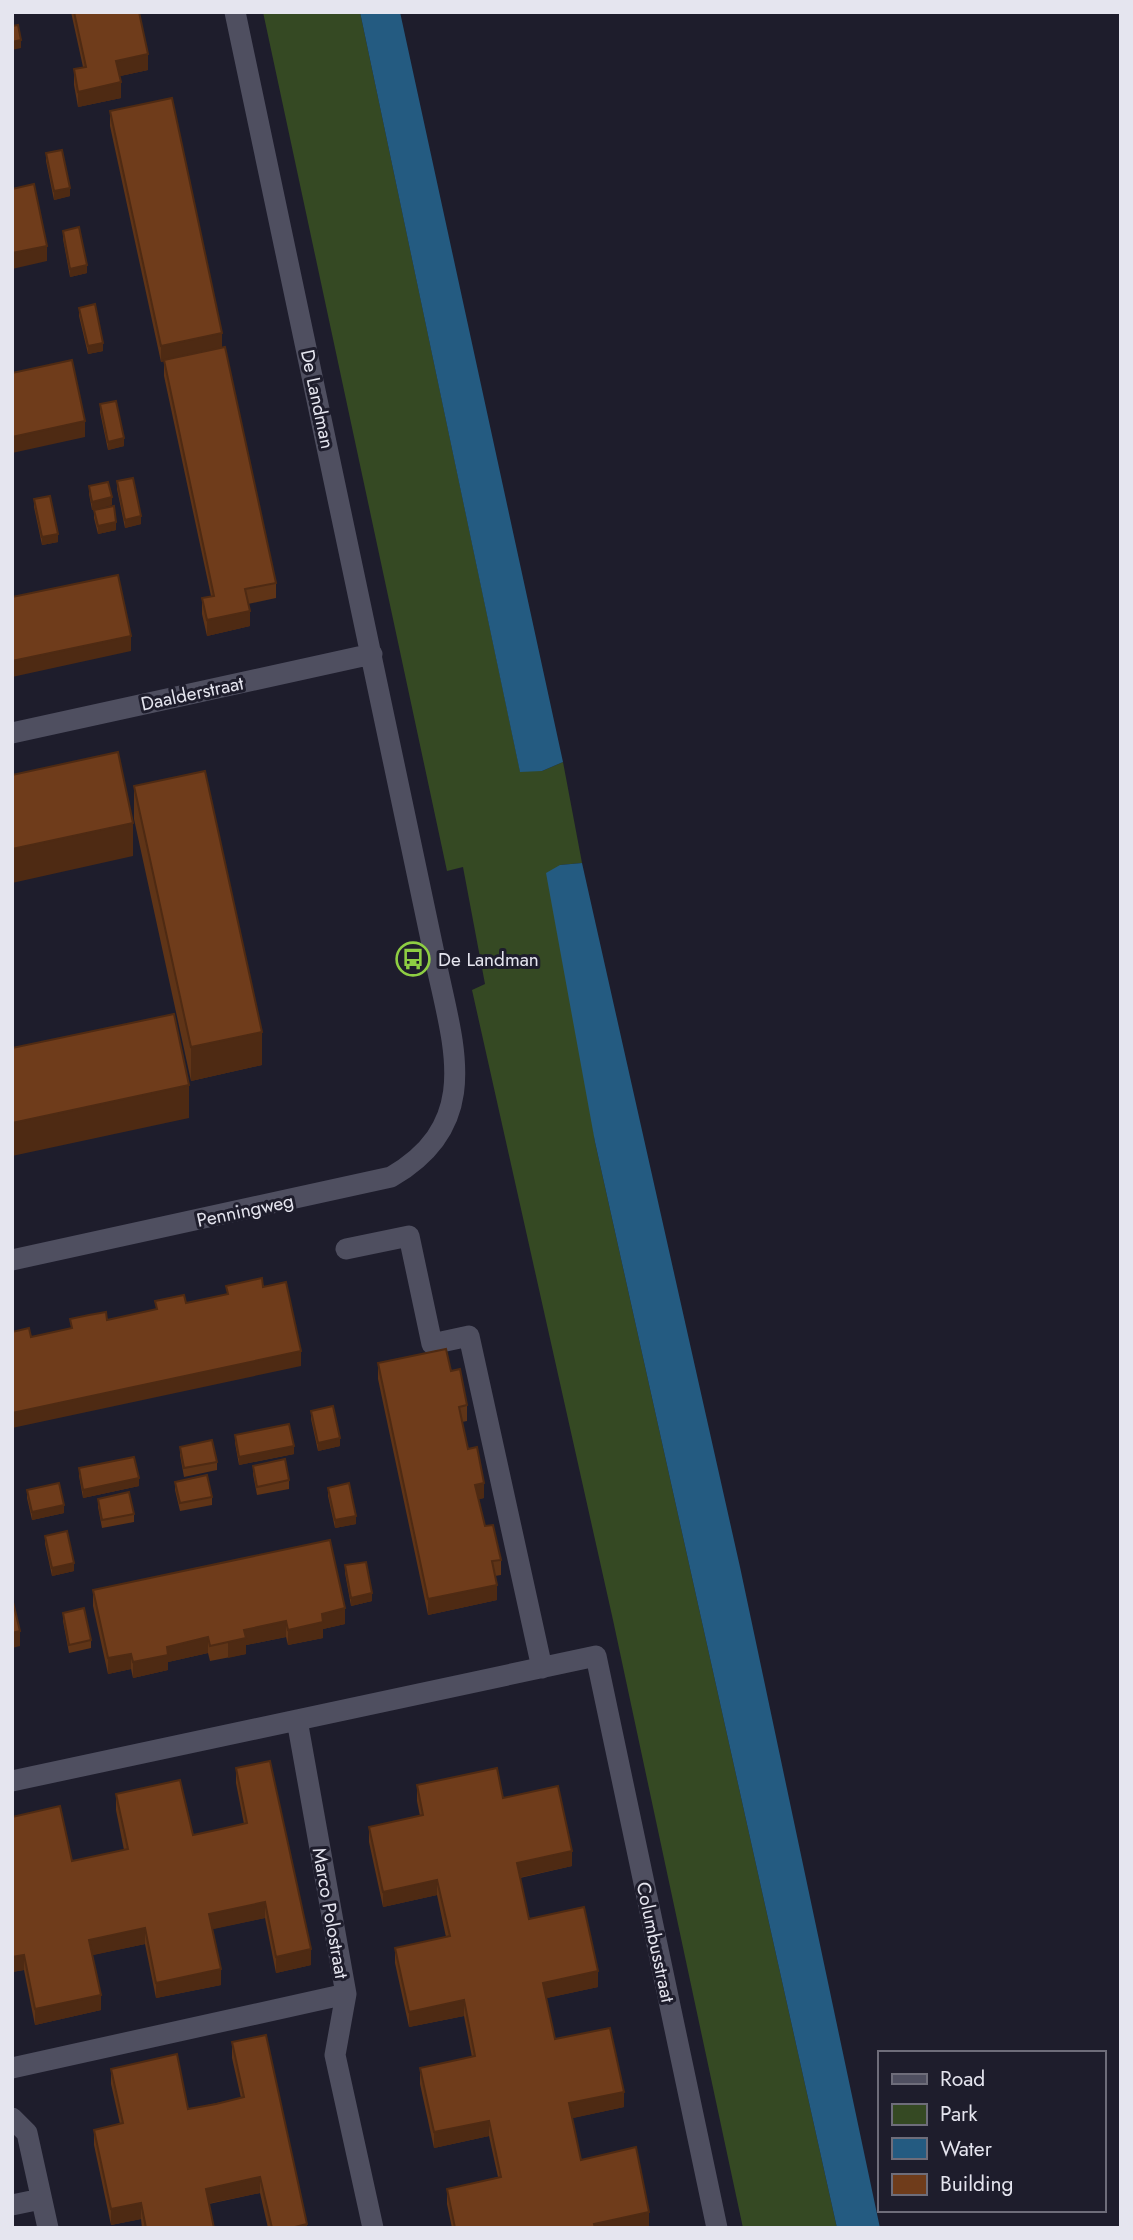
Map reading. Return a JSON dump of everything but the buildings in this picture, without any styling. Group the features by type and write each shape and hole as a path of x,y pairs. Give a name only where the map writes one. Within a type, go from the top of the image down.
{"street":[{"name":"De Landman","path":"235,12 457,1062 457,1087 449,1114"},
{"name":"Daalderstraat","path":"12,733 372,654"},
{"name":"Penningweg","path":"12,1261 390,1177 425,1152 449,1114"},
{"path":"12,1781 542,1668 469,1336 432,1344 409,1236 346,1249"},
{"name":"Columbusstraat","path":"542,1668 596,1656 717,2228"},
{"name":"Marco Polostraat","path":"297,1720 346,1994 335,2055 373,2228"},
{"path":"12,2068 346,1994"},
{"path":"12,2118 27,2133 48,2228"},
{"path":"12,2205 41,2199"}],"green space":[{"path":"263,12 360,12 520,771 542,771 563,762 582,863 560,865 595,1142 837,2228 743,2228 613,1620 472,990 485,984 463,867 447,871"}],"water":[{"path":"360,12 400,12 563,762 542,771 520,772"},
{"path":"582,863 740,1567 880,2228 837,2228 595,1142 546,873 560,865"}],"place":[{"name":"De Landman","path":"413,959"}]}
